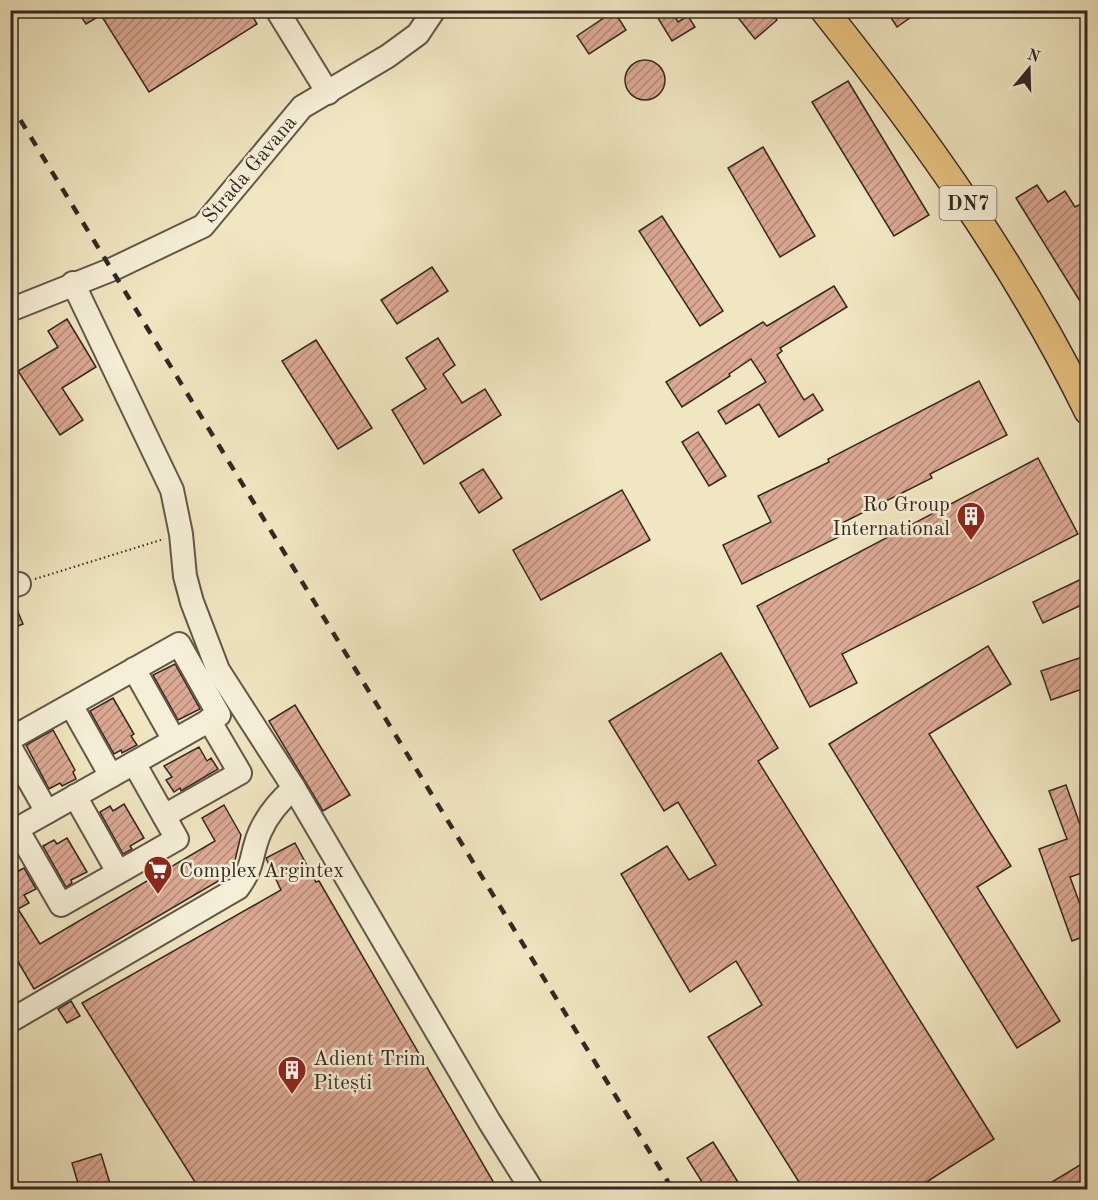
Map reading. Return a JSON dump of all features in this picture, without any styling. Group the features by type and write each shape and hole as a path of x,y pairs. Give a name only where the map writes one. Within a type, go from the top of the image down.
{"main road":[{"name":"DN7","path":"824,10 924,141 987,231 1049,337 1088,411"}],"street":[{"path":"277,10 328,93"},
{"name":"Strada Gavana","path":"10,310 113,269 203,226 302,107 328,93 418,34 434,10"},
{"path":"73,283 172,490 181,534 187,585 218,670 294,788 489,1121 532,1190"},
{"path":"10,739 179,644 219,715 209,720 14,831 61,905 177,839 134,763"},
{"path":"134,669 174,740"},
{"path":"71,705 111,776"},
{"path":"164,816 240,773 209,720"},
{"path":"10,747 47,812"},
{"path":"10,1021 238,888 250,873 260,833 276,804 294,788"},
{"path":"75,796 118,872"}],"path":[{"path":"15,585 181,534"}],"building":[{"path":"77,10 249,10 257,24 149,92 101,15 86,24"},
{"path":"653,10 671,10 678,22 688,16 695,27 672,41"},
{"path":"732,10 769,10 777,20 755,39"},
{"path":"886,10 921,10 897,27"},
{"path":"614,11 626,30 589,54 577,36"},
{"path":"645,60 659,66 665,80 659,94 645,100 631,94 625,80 631,66"},
{"path":"848,81 929,215 894,236 812,102"},
{"path":"763,147 815,236 780,257 728,168"},
{"path":"1037,185 1048,202 1065,191 1075,207 1081,204 1088,214 1088,314 1016,198"},
{"path":"662,216 723,311 700,326 639,231"},
{"path":"432,267 448,291 397,324 381,300"},
{"path":"834,286 847,307 780,348 782,351 777,355 804,400 813,394 823,410 779,437 759,404 726,424 718,411 766,382 751,359 729,374 730,376 682,407 666,382 763,322 767,326"},
{"path":"67,319 96,367 62,388 83,420 60,435 18,371 58,347 48,331"},
{"path":"438,338 455,365 443,374 462,403 485,389 501,415 424,464 392,410 426,389 406,358"},
{"path":"316,340 372,428 338,449 282,361"},
{"path":"979,381 1007,435 930,474 932,478 840,524 845,534 742,584 723,545 771,522 758,496 829,462 828,459"},
{"path":"698,432 726,476 709,486 682,442"},
{"path":"1038,458 1078,534 842,654 857,683 810,707 757,606"},
{"path":"483,469 502,498 479,513 460,483"},
{"path":"622,490 650,540 541,600 513,550"},
{"path":"1088,576 1088,602 1043,623 1033,602"},
{"path":"10,600 13,600 23,624 10,629"},
{"path":"988,646 1011,684 929,734 1011,866 977,887 1060,1021 1017,1048 829,744"},
{"path":"721,653 778,748 758,761 994,1139 914,1190 804,1190 708,1037 762,1005 736,961 690,992 621,874 667,846 689,880 716,865 678,802 664,811 609,721"},
{"path":"1088,655 1088,687 1051,700 1041,671"},
{"path":"175,664 200,709 178,720 153,675"},
{"path":"113,698 134,734 131,736 137,745 122,753 121,750 114,754 90,711"},
{"path":"295,705 350,795 323,811 269,721"},
{"path":"53,730 75,770 73,772 76,779 62,786 60,783 49,789 26,745"},
{"path":"199,747 207,761 211,758 218,769 181,791 180,788 174,792 166,780 172,777 164,766"},
{"path":"1066,785 1088,847 1088,871 1070,877 1088,926 1088,935 1072,941 1039,849 1067,839 1049,791"},
{"path":"124,804 144,838 130,846 132,849 123,854 100,812 110,806 113,811"},
{"name":"Complex Argintex","path":"224,805 241,835 232,873 34,989 10,948 10,875 24,868 36,889 24,895 29,903 18,909 40,944 215,841 202,818"},
{"path":"67,838 87,872 71,880 72,883 66,887 43,846 54,840 57,844"},
{"name":"Adient Trim Pitești","path":"295,843 498,1190 200,1190 82,1003 281,890 266,858"},
{"path":"71,1001 80,1016 67,1023 58,1009"},
{"path":"713,1142 743,1190 707,1190 687,1158"},
{"path":"101,1154 112,1190 80,1190 72,1163"},
{"path":"1088,1160 1088,1190 1057,1190 1052,1182"}],"railway":[{"path":"10,103 673,1190"}],"place":[{"name":"Ro Group International","path":"971,542"},
{"name":"Complex Argintex","path":"158,896"},
{"name":"Adient Trim Pitești","path":"292,1096"}]}
